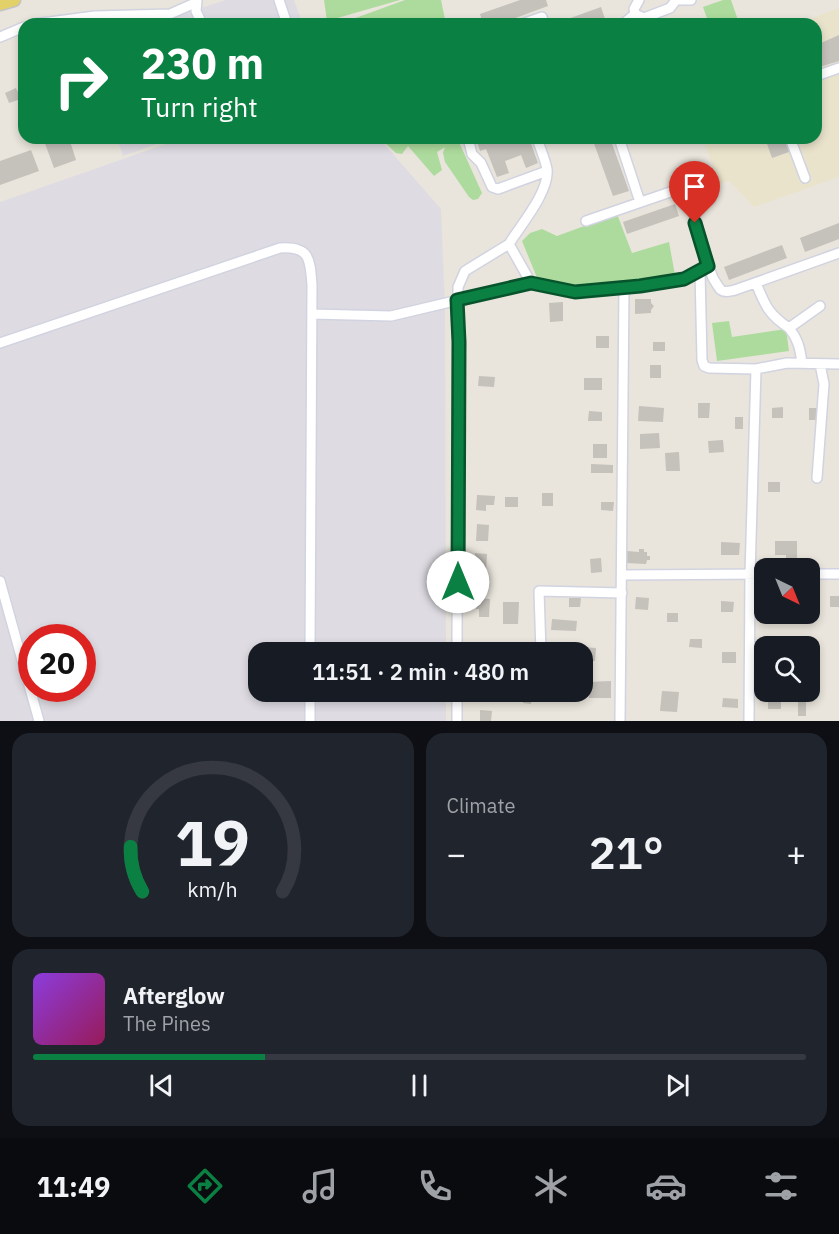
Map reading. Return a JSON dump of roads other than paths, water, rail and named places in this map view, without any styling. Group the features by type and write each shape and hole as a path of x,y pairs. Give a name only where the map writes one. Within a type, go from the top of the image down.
{"main road":[{"path":"0,4 14,0"}],"street":[{"path":"279,0 285,18"},
{"path":"635,14 634,9 639,0"},
{"path":"635,14 644,18 670,8 676,0 691,0"},
{"path":"80,18 170,14 196,1 196,11 199,18"},
{"path":"630,18 635,14"},
{"path":"0,37 18,30"},
{"path":"822,74 839,68"},
{"path":"470,144 472,154 481,163 492,187 498,189 547,171"},
{"path":"457,642 458,287 465,271 509,244 538,199 545,184 547,171 539,144"},
{"path":"621,144 640,202"},
{"path":"792,144 805,178"},
{"path":"586,221 679,189 689,202 704,268 702,360 704,366 756,369 788,363 839,364"},
{"path":"509,244 531,283"},
{"path":"0,343 280,248 295,247 305,253 310,265 312,314 310,642"},
{"path":"704,268 721,290 735,290 839,253"},
{"path":"312,314 391,316 531,283 575,292 684,279 704,268"},
{"path":"756,283 767,310 789,328 796,337 802,363"},
{"path":"620,721 624,287"},
{"path":"789,328 820,306"},
{"path":"818,478 824,384 820,364"},
{"path":"749,721 750,574 756,369"},
{"path":"622,575 754,574"},
{"path":"820,574 839,574"},
{"path":"0,581 39,721"},
{"path":"541,642 539,591 622,593"},
{"path":"310,702 310,721"},
{"path":"457,702 457,721"}]}
